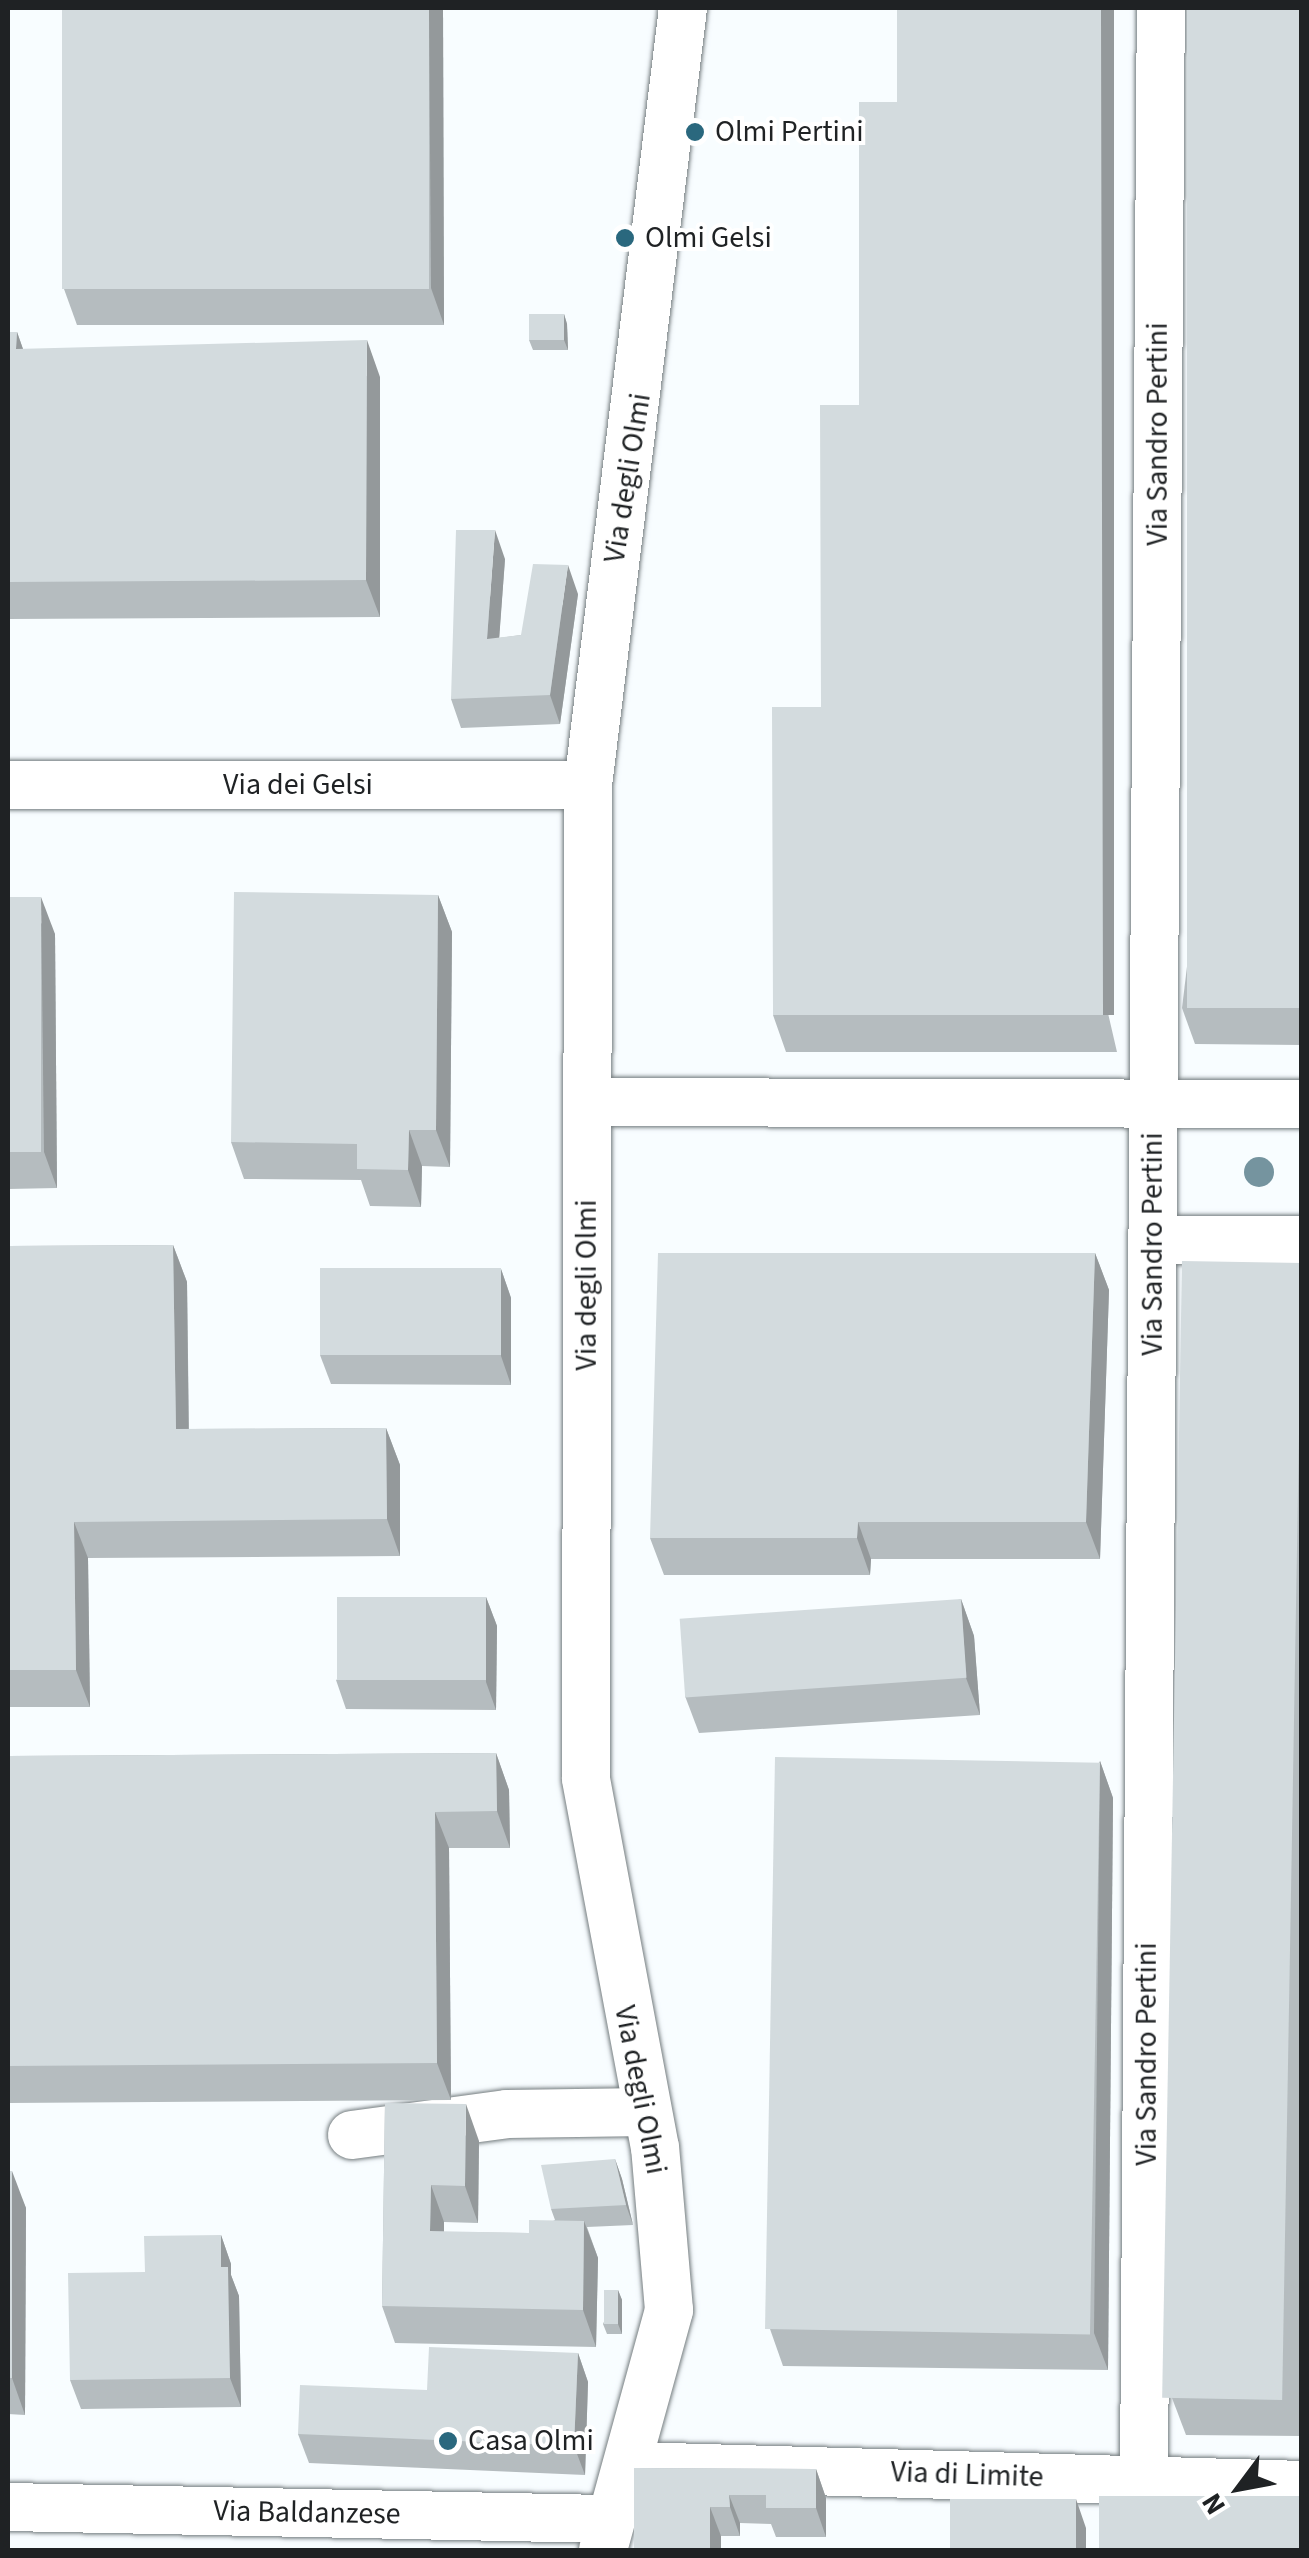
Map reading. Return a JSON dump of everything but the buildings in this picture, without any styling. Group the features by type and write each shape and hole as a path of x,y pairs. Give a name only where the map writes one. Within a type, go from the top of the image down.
{"street":[{"name":"Via degli Olmi","path":"604,2535 632,2466 669,2310 648,2112 586,1778 588,785 598,663 636,446 683,8"},
{"name":"Via Sandro Pertini","path":"1144,2480 1161,8"},
{"name":"Via dei Gelsi","path":"8,785 588,785"},
{"path":"587,1102 1302,1104"},
{"path":"1153,1240 1302,1240"},
{"path":"352,2136 507,2114 648,2112"},
{"name":"Via di Limite","path":"632,2466 1302,2485"},
{"name":"Via Baldanzese","path":"8,2508 604,2535"}],"place":[{"name":"Olmi Pertini","path":"695,132"},
{"name":"Olmi Gelsi","path":"625,238"},
{"name":"Casa Olmi","path":"448,2441"}]}
